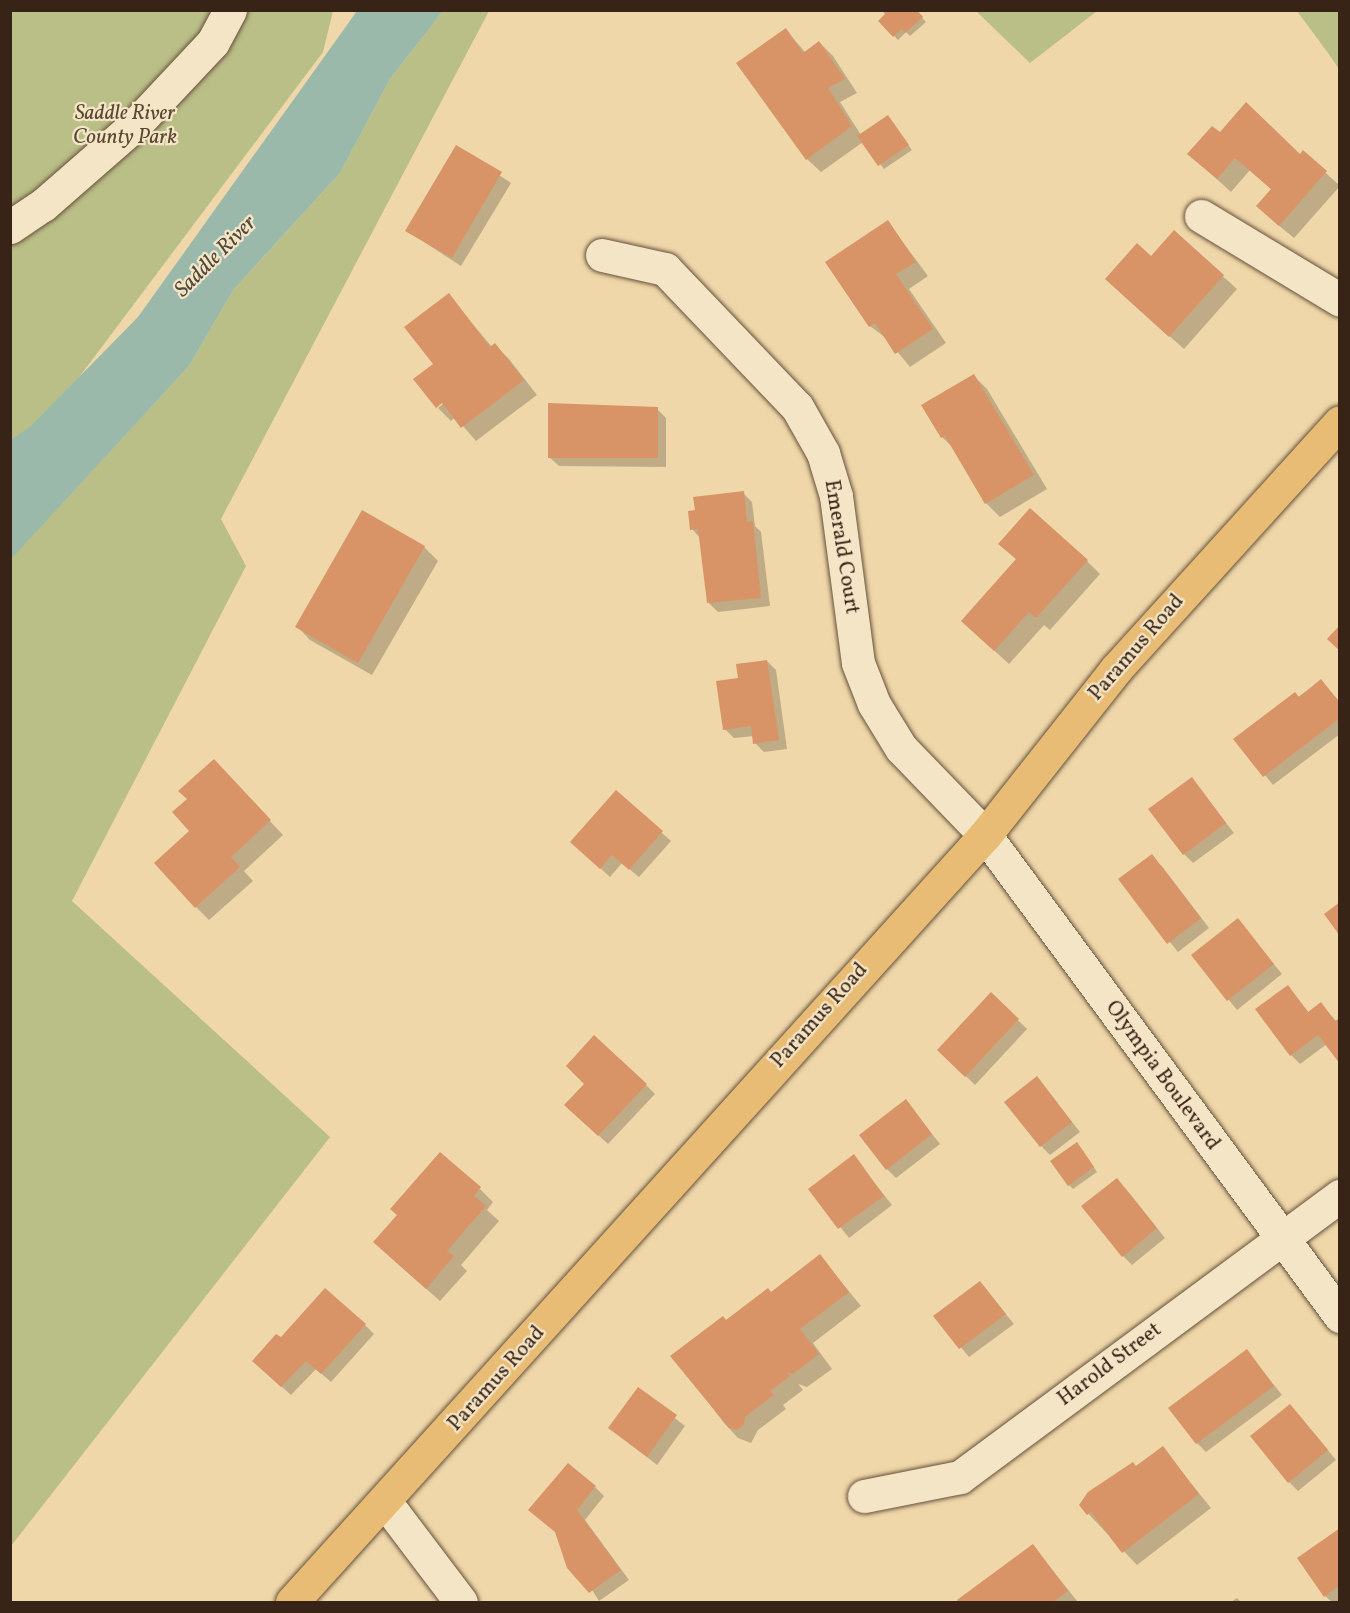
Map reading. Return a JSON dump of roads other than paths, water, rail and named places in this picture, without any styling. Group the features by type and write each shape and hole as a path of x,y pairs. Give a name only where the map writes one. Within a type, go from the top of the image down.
{"main road":[{"name":"Paramus Road","path":"292,1602 386,1503 985,835 1116,669 1340,422"}],"street":[{"path":"10,227 43,205 136,124 213,42 230,10"},
{"path":"1202,216 1340,300"},
{"name":"Emerald Court","path":"602,255 665,269 797,407 823,453 836,496 858,663 874,704 901,748 985,835"},
{"name":"Olympia Boulevard","path":"985,835 1340,1316"},
{"name":"Harold Street","path":"864,1496 960,1477 1340,1196"},
{"path":"386,1503 460,1602"}],"water":[{"name":"Saddle River","path":"357,11 443,11 390,79 340,173 234,289 189,366 11,559 11,440 31,426 138,317"}],"park label":[{"name":"Saddle River County Park","path":"125,126"}]}
